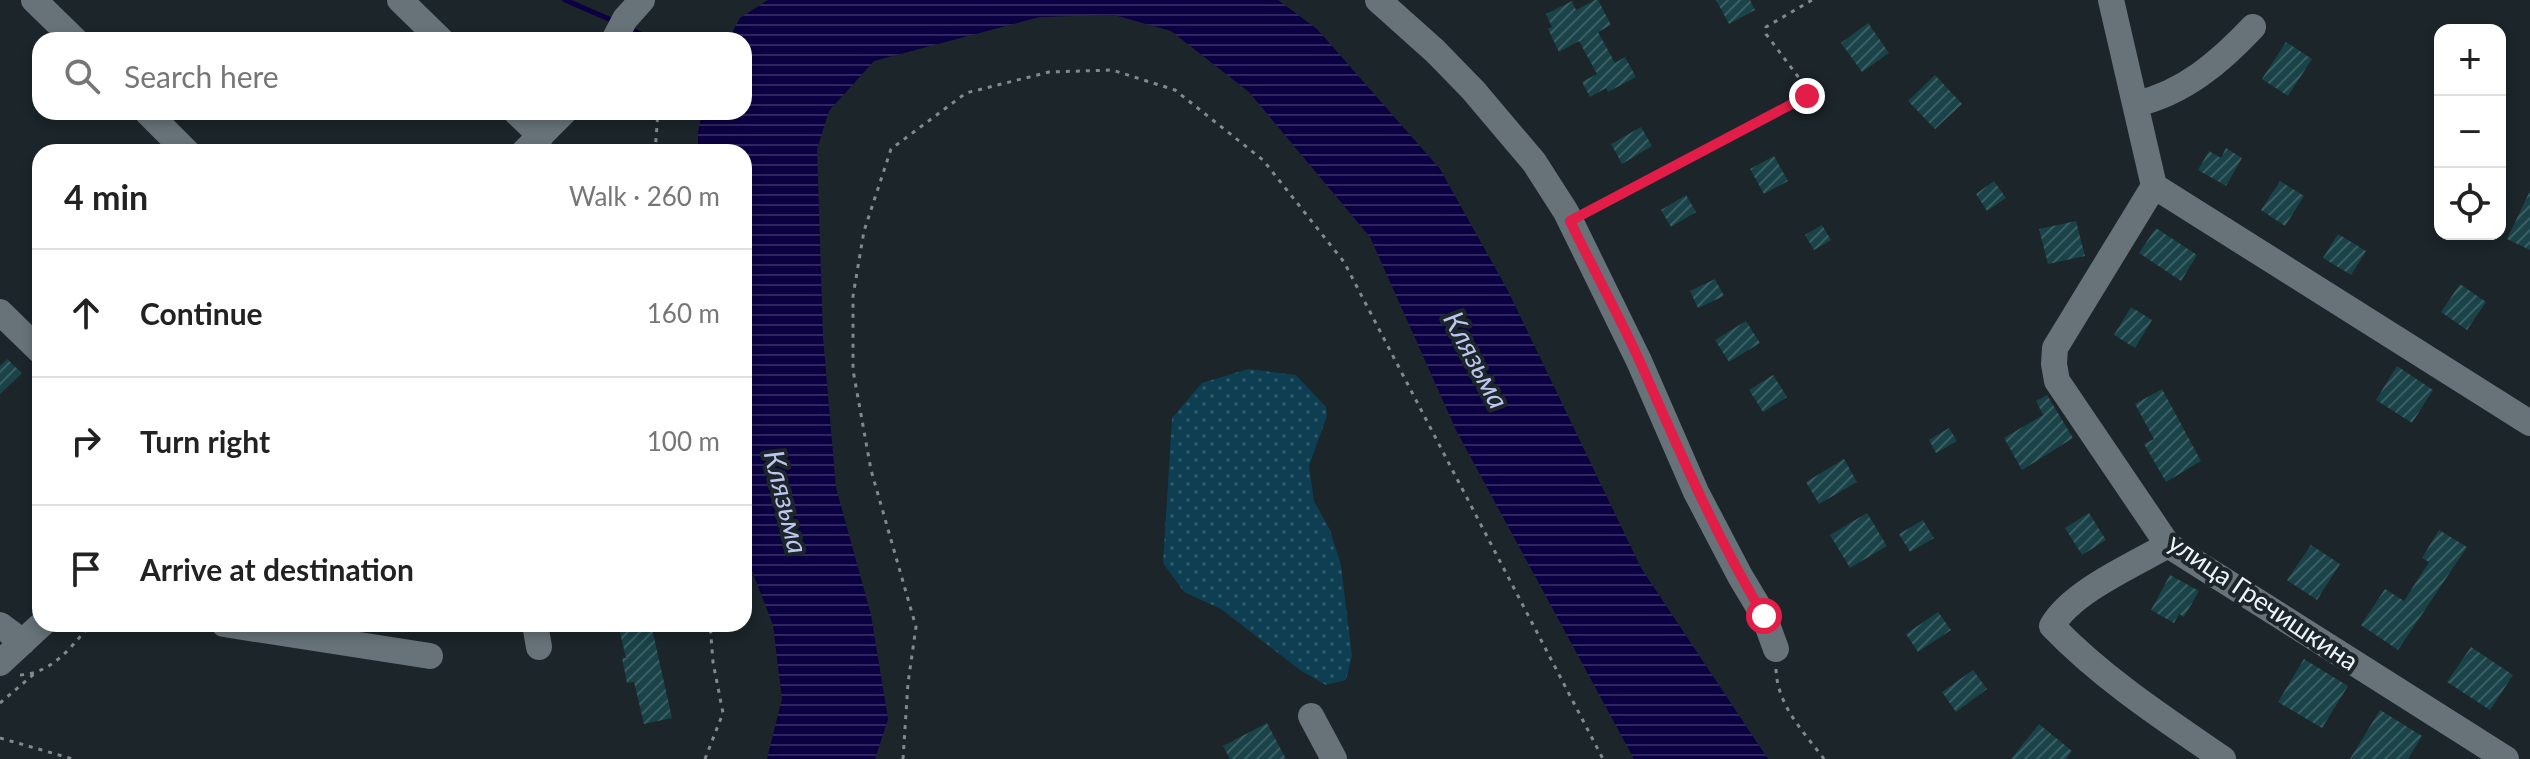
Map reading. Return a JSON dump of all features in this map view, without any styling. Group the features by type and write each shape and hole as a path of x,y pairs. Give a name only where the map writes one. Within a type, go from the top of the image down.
{"street":[{"path":"34,0 67,32"},
{"path":"400,0 433,32"},
{"path":"1378,0 1435,51 1534,162 1570,221 1639,361 1696,492 1764,616 1776,649"},
{"path":"2111,0 2154,186 2530,423"},
{"path":"2136,104 2176,90 2200,76 2253,27"},
{"path":"155,120 179,144"},
{"path":"520,120 532,144 556,120"},
{"name":"улица Гречишкина","path":"2154,186 2055,348 2057,381 2168,545 2506,759"},
{"path":"0,312 32,343"},
{"path":"2168,545 2076,598 2060,611 2052,626 2077,652 2121,688 2223,759"},
{"path":"0,625 33,633 6,669"},
{"path":"276,632 430,656"},
{"path":"1311,716 1334,759"}],"path":[{"path":"1570,221 1807,96 1808,90 1766,34 1766,27 1812,0"},
{"path":"903,759 908,683 916,627 871,470 853,370 853,296 864,231 891,149 966,93 1049,72 1112,70 1175,90 1263,160 1344,262 1603,759"},
{"path":"656,144 657,120"},
{"path":"6,669 46,670 84,632"},
{"path":"705,759 723,713 711,632"},
{"path":"1776,649 1777,690 1824,759"},
{"path":"0,703 36,672"},
{"path":"0,738 73,759"}],"shaded area":[{"path":"1248,369 1296,375 1326,407 1327,416 1309,466 1314,501 1330,530 1341,565 1352,656 1346,680 1326,685 1300,670 1221,609 1184,592 1163,563 1172,418 1202,383"}],"water":[{"name":"Клязьма","path":"768,0 1278,0 1317,29 1440,169 1508,291 1641,568 1768,759 1634,759 1457,432 1370,237 1249,92 1171,31 1114,15 1040,17 874,61 829,111 817,149 823,337 836,488 871,615 888,719 875,759 767,759 782,699 773,625 752,571 752,144 698,144 700,120 752,120 752,32 732,32 740,18"}],"building":[{"path":"1598,0 1611,25 1598,32 1615,63 1625,57 1636,77 1608,92 1606,88 1590,97 1582,82 1597,74 1579,41 1559,52 1548,29 1552,27 1546,14 1572,1 1576,10"},
{"path":"1716,0 1750,0 1755,10 1729,24"},
{"path":"1868,23 1889,53 1862,72 1841,43"},
{"path":"2286,42 2312,59 2288,96 2262,79"},
{"path":"1935,75 1962,104 1935,129 1908,101"},
{"path":"1641,127 1652,146 1622,164 1611,144"},
{"path":"2226,148 2242,158 2226,186 2198,170 2209,151 2221,158"},
{"path":"1774,156 1788,181 1764,194 1750,169"},
{"path":"1994,181 2006,198 1987,211 1976,194"},
{"path":"2280,181 2304,196 2285,226 2261,210"},
{"path":"2530,191 2530,250 2507,239"},
{"path":"1686,195 1696,212 1671,227 1661,210"},
{"path":"2076,221 2085,256 2048,264 2039,229"},
{"path":"1822,225 1831,240 1814,250 1805,235"},
{"path":"2156,228 2197,255 2181,281 2139,253"},
{"path":"2338,234 2366,251 2351,275 2323,258"},
{"path":"1715,279 1724,296 1698,308 1690,291"},
{"path":"2460,284 2486,302 2467,330 2441,312"},
{"path":"2131,307 2152,320 2135,348 2114,335"},
{"path":"1746,321 1760,343 1729,362 1715,340"},
{"path":"7,359 22,373 0,394 0,366"},
{"path":"2397,366 2433,390 2412,423 2376,400"},
{"path":"1773,375 1787,397 1763,412 1749,390"},
{"path":"2162,389 2201,461 2166,482 2144,444 2154,439 2135,404"},
{"path":"2047,395 2073,438 2022,470 2004,438 2043,415 2036,401"},
{"path":"1949,428 1957,441 1936,453 1929,440"},
{"path":"1844,459 1857,482 1819,504 1806,482"},
{"path":"1867,513 1887,546 1850,568 1830,535"},
{"path":"2089,513 2106,540 2082,555 2065,528"},
{"path":"1923,520 1934,538 1910,552 1899,534"},
{"path":"2439,530 2467,547 2398,650 2361,625 2385,589 2404,601 2429,562 2422,558"},
{"path":"2311,545 2340,564 2317,600 2287,580"},
{"path":"2170,575 2199,591 2184,617 2179,614 2174,623 2151,610"},
{"path":"1938,612 1951,630 1918,652 1906,634"},
{"path":"620,632 653,632 672,718 644,724 634,682 627,683 622,658 626,658"},
{"path":"2471,647 2513,675 2490,710 2447,682"},
{"path":"2304,659 2348,686 2322,728 2278,702"},
{"path":"1973,670 1987,689 1956,712 1942,692"},
{"path":"2380,710 2422,736 2408,759 2350,759"},
{"path":"1267,723 1286,759 1230,759 1223,746"},
{"path":"2039,724 2072,751 2066,759 2011,759"}],"waterway":[{"path":"565,0 616,22"},
{"path":"628,28 636,32"}],"route":[{"path":"1764,616 1696,492 1639,361 1570,221 1807,96"}]}
